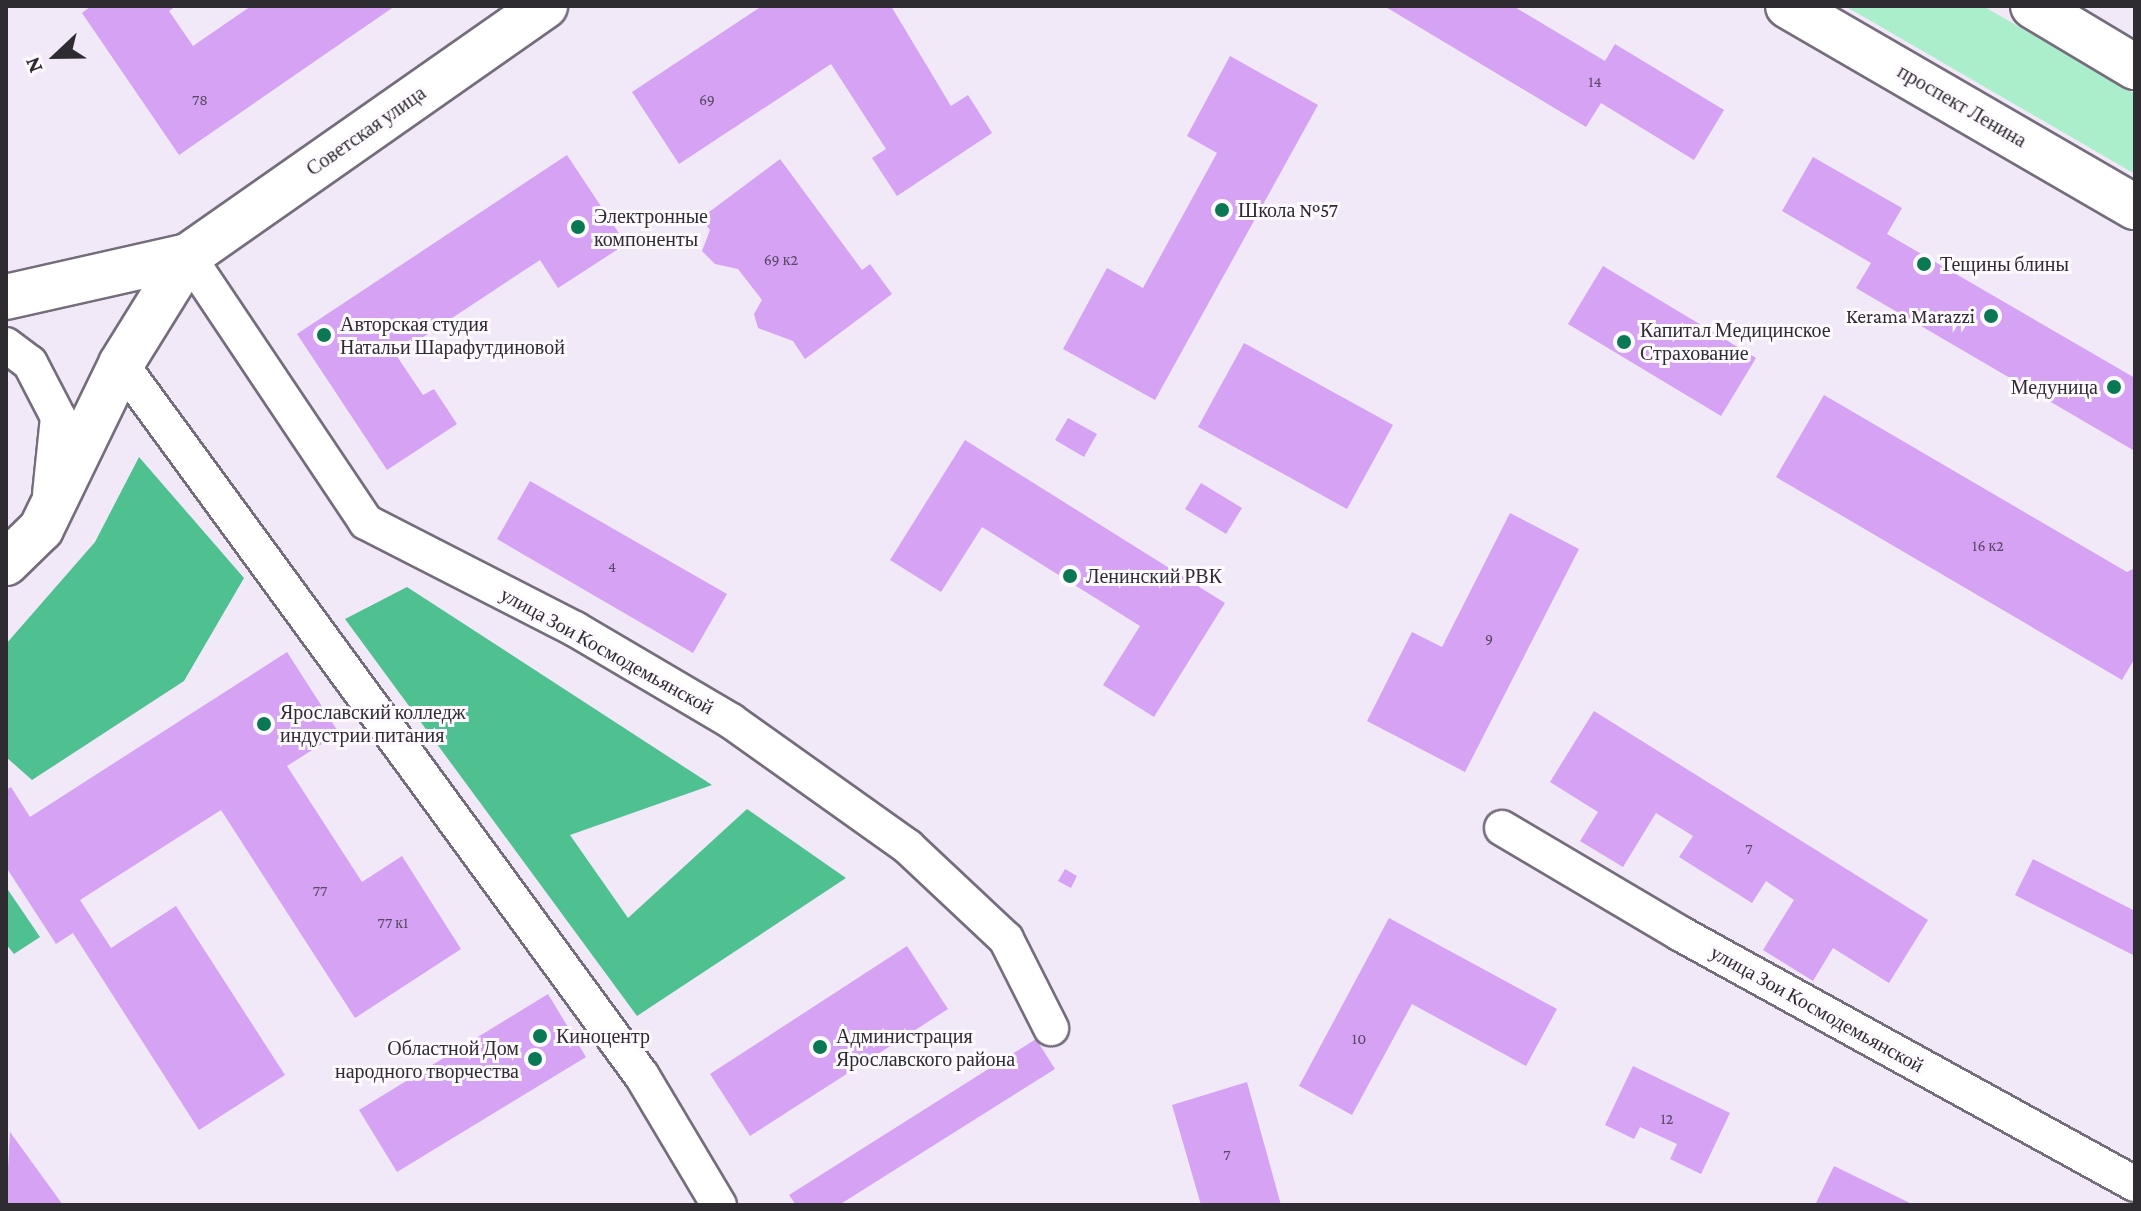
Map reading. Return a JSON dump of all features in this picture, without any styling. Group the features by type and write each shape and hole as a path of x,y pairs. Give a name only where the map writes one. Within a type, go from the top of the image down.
{"street":[{"name":"Советская улица","path":"6,297 188,256 545,6"},
{"name":"проспект Ленина","path":"1788,6 2135,207"},
{"path":"2033,6 2135,67"},
{"name":"Советская улица","path":"6,563 41,529 121,364 188,256"},
{"name":"улица Зои Космодемьянской","path":"188,256 366,522 575,629 720,714 908,847 1006,939 1051,1028"},
{"path":"6,345 30,363 58,417 55,474 41,529"},
{"path":"121,364 642,1076 719,1205"},
{"name":"улица Зои Космодемьянской","path":"1502,828 1681,934 2135,1184"}],"green space":[{"path":"1845,6 1983,6 2135,94 2135,174"},
{"path":"139,457 244,578 184,681 32,780 6,757 6,644 95,542"},
{"path":"407,587 712,785 570,835 628,918 747,809 846,878 637,1016 345,619"},
{"path":"6,887 40,937 14,954 6,944"}],"building":[{"path":"91,6 176,6 169,11 193,46 251,6 395,6 179,155 82,13"},
{"path":"762,6 891,6 951,106 968,95 992,133 897,196 872,158 886,149 831,64 679,164 632,92"},
{"path":"1384,6 1513,6 1605,61 1615,44 1724,110 1694,160 1601,103 1586,127"},
{"name":"Школа №57","path":"1230,56 1318,105 1155,400 1063,349 1107,268 1143,288 1217,153 1187,136"},
{"path":"567,155 626,244 558,288 540,260 396,355 423,395 434,389 457,424 387,470 297,334"},
{"path":"1813,157 1902,208 1887,234 2135,378 2133,450 1856,288 1871,263 1782,211"},
{"path":"780,159 862,270 870,264 892,294 805,359 793,341 758,328 754,314 762,300 738,269 715,264 702,251 710,230 701,218"},
{"path":"1603,266 1756,358 1721,416 1568,324"},
{"path":"1244,343 1393,425 1347,509 1198,427"},
{"path":"1824,395 2127,572 2135,568 2135,658 2122,680 1776,477"},
{"path":"1068,418 1097,434 1084,457 1055,440"},
{"path":"965,440 1225,603 1154,717 1103,685 1140,626 982,527 941,592 890,560"},
{"path":"530,481 727,594 693,653 497,539"},
{"path":"1201,483 1242,508 1226,534 1185,509"},
{"path":"1510,513 1579,549 1465,772 1367,721 1412,632 1442,647"},
{"path":"287,652 339,733 287,766 362,882 402,856 461,949 355,1018 221,810 80,900 111,948 176,906 285,1075 199,1130 73,933 56,944 6,867 6,790 11,787 30,817"},
{"path":"1594,711 1928,920 1889,983 1833,948 1813,981 1763,950 1794,900 1766,881 1752,903 1679,857 1693,836 1656,813 1623,867 1580,841 1598,812 1550,782"},
{"path":"2033,859 2135,911 2135,956 2015,895"},
{"path":"1065,869 1077,876 1071,888 1058,881"},
{"path":"1389,918 1557,1009 1526,1066 1412,1004 1352,1115 1299,1086"},
{"name":"Администрация Ярославского района","path":"907,946 948,1009 750,1136 710,1074"},
{"path":"548,994 586,1057 397,1172 359,1110"},
{"path":"1036,1039 1055,1069 839,1205 796,1205 789,1195"},
{"path":"1633,1066 1730,1113 1701,1174 1670,1159 1677,1144 1640,1127 1634,1139 1605,1125"},
{"path":"1247,1082 1281,1205 1201,1205 1172,1105"},
{"path":"10,1132 63,1205 6,1205"},
{"path":"1834,1166 1914,1205 1815,1205"}],"place":[{"name":"Школа №57","path":"1222,210"},
{"name":"Электронные компоненты","path":"578,227"},
{"name":"Тещины блины","path":"1924,264"},
{"name":"Kerama Marazzi","path":"1991,316"},
{"name":"Авторская студия Натальи Шарафутдиновой","path":"324,335"},
{"name":"Капитал Медицинское Страхование","path":"1624,342"},
{"name":"Медуница","path":"2114,387"},
{"name":"Ленинский РВК","path":"1070,576"},
{"name":"Ярославский колледж индустрии питания","path":"264,724"},
{"name":"Киноцентр","path":"540,1036"},
{"name":"Администрация Ярославского района","path":"820,1047"},
{"name":"Областной Дом народного творчества","path":"535,1059"}]}
